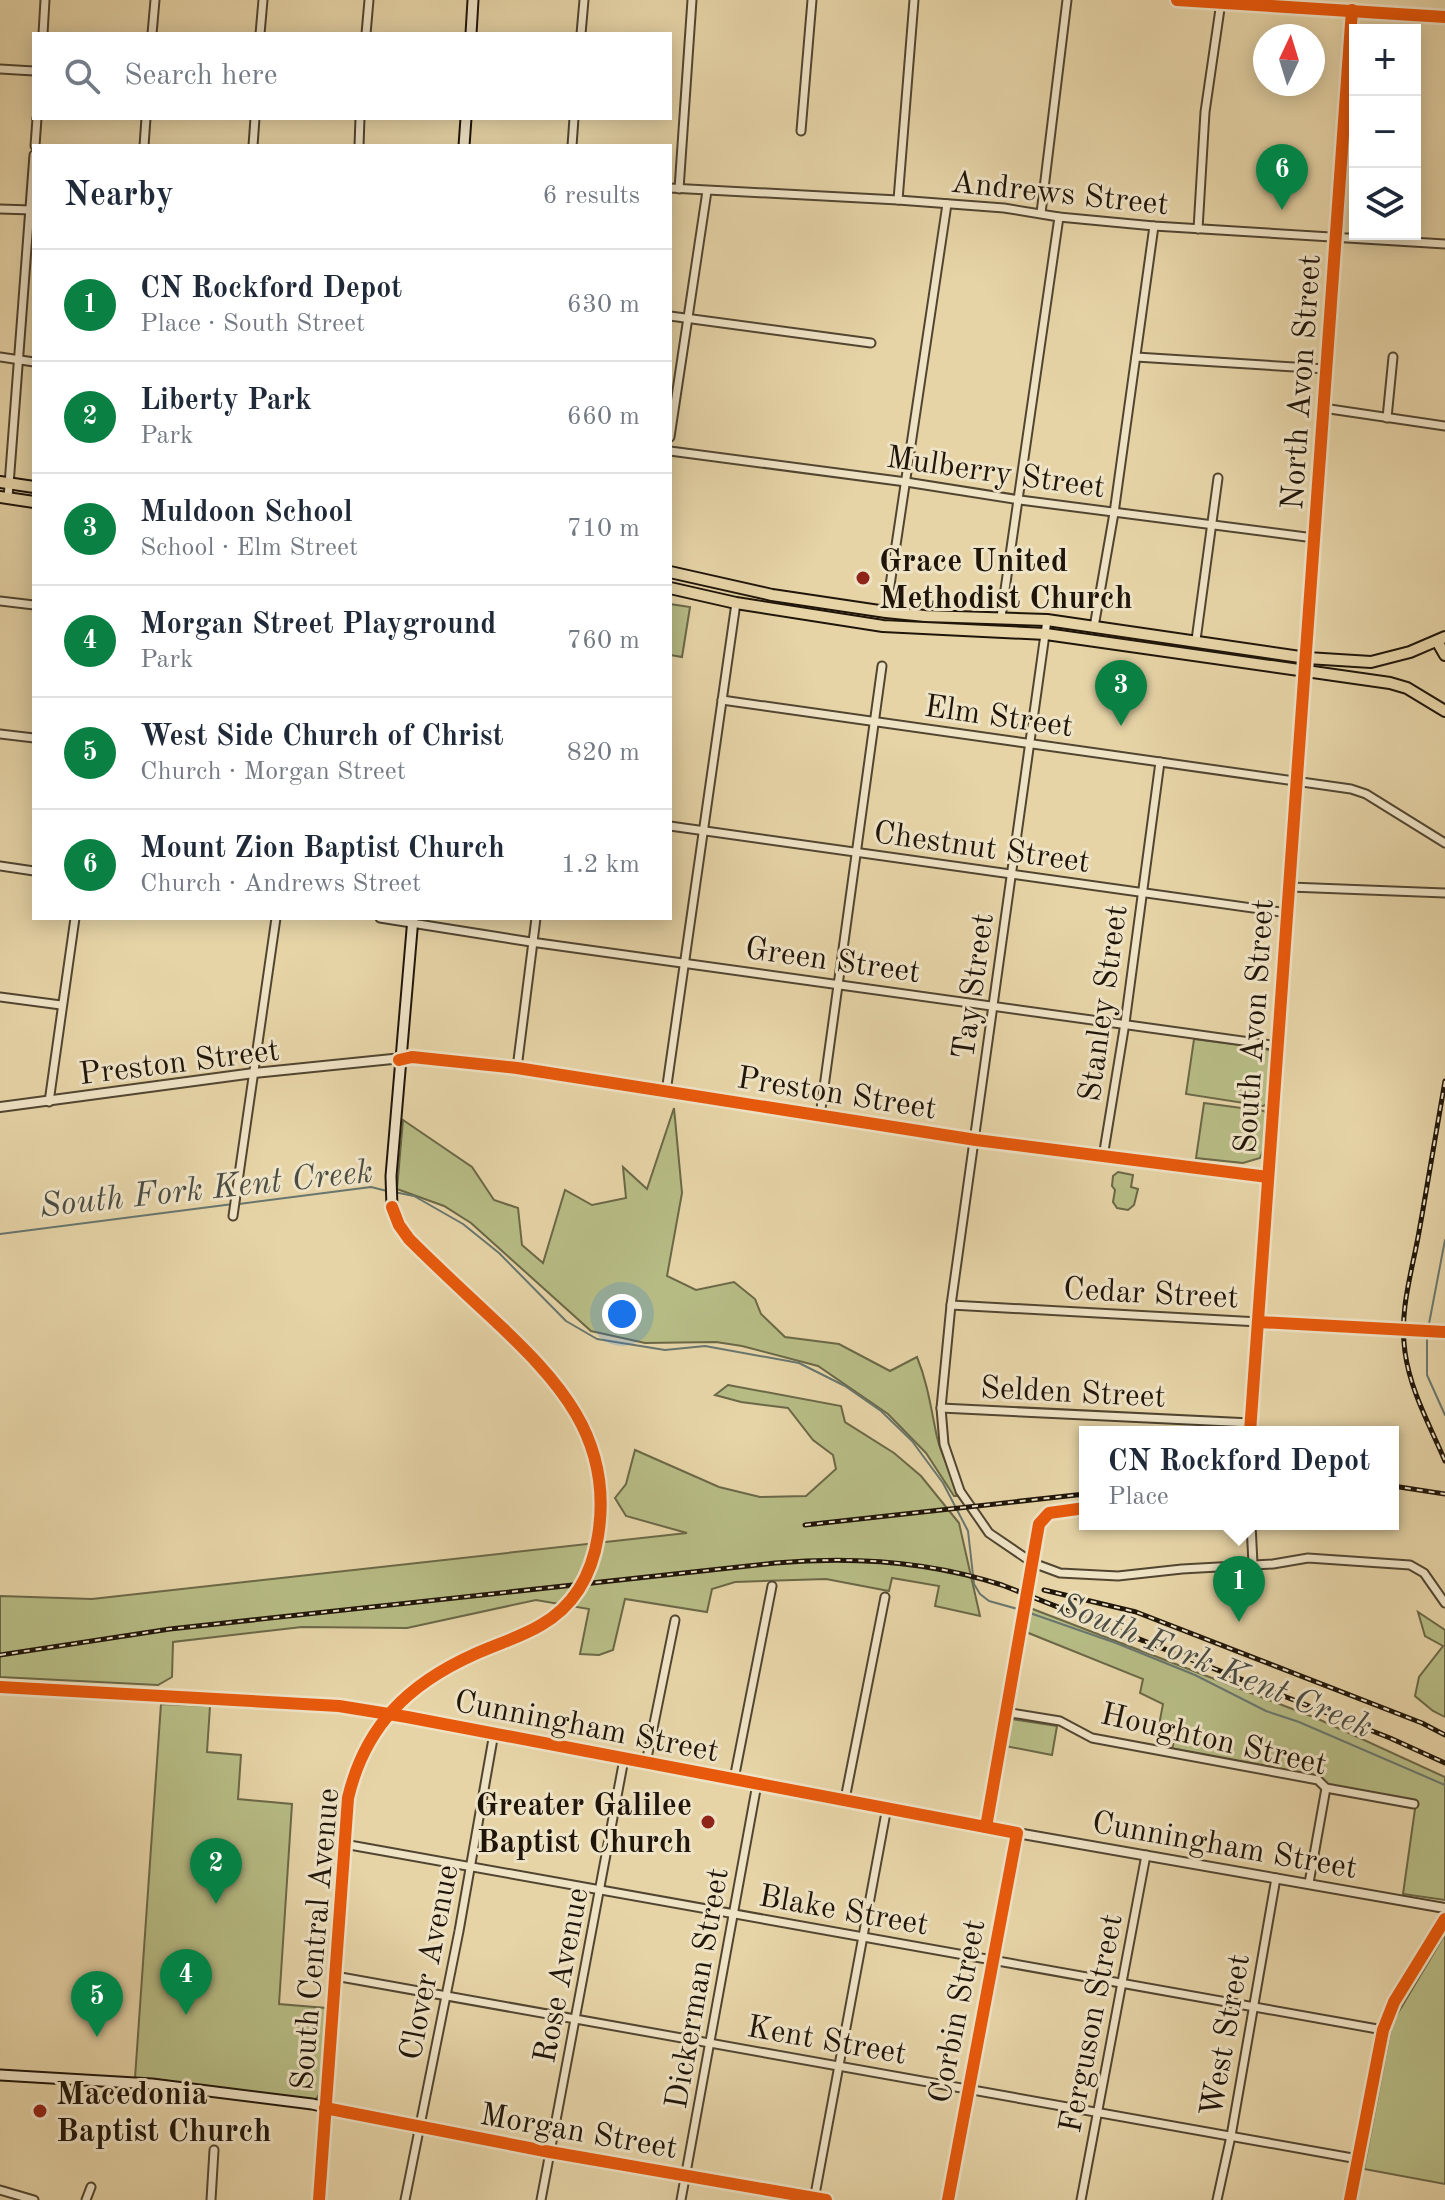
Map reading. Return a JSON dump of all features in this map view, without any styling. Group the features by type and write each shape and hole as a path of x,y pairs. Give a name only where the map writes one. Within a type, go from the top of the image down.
{"main road":[{"path":"471,32 473,0"},
{"path":"1177,0 1353,5 1445,17"},
{"path":"464,144 466,120"},
{"path":"4,483 32,487"},
{"path":"4,497 32,502"},
{"path":"672,572 772,595 886,612 1047,620 1307,658 1371,662 1410,652 1441,639 1445,655"},
{"path":"672,588 736,603 883,626 1046,634 1390,683 1407,688 1445,711"},
{"name":"South Central Avenue","path":"319,2200 344,1844 353,1776 377,1727 420,1687 446,1669 538,1627 557,1615 582,1585 597,1547 601,1514 592,1449 568,1398 539,1362 409,1239 392,1207 391,1176 399,1060 413,920"},
{"path":"1350,2200 1383,2030 1394,2002 1445,1919"},
{"name":"Morgan Street","path":"0,2075 166,2085 325,2108 419,2128 826,2200"}],"street":[{"path":"43,32 45,0"},
{"path":"152,32 155,0"},
{"path":"260,32 263,0"},
{"path":"366,32 369,0"},
{"path":"581,32 584,0"},
{"path":"674,188 692,0"},
{"path":"801,131 812,0"},
{"path":"898,200 914,0"},
{"path":"1041,213 1067,0"},
{"path":"1198,229 1205,112 1221,2"},
{"name":"North Avon Street","path":"1306,672 1353,5"},
{"path":"0,69 32,71"},
{"path":"35,144 37,120"},
{"path":"144,144 146,120"},
{"path":"253,144 255,120"},
{"path":"359,144 360,120"},
{"path":"572,144 574,120"},
{"name":"Andrews Street","path":"674,188 898,200 1154,226 1445,244"},
{"path":"672,424 707,191"},
{"path":"886,612 947,204"},
{"path":"0,209 32,210 20,360 4,497"},
{"path":"1001,617 1059,217"},
{"path":"1094,627 1114,513 1154,226"},
{"path":"672,316 871,343"},
{"path":"0,357 32,362"},
{"path":"1136,357 1326,369"},
{"path":"1387,418 1393,357"},
{"path":"1323,408 1445,426"},
{"name":"Mulberry Street","path":"672,451 1314,538"},
{"path":"1196,640 1218,478"},
{"path":"0,601 32,605"},
{"path":"666,1092 736,603"},
{"name":"Tay Street","path":"1047,620 951,1305 941,1408 944,1444 960,1491 989,1533 1033,1563 1060,1573 1118,1576 1273,1564 1308,1558 1410,1565 1424,1573 1445,1603"},
{"path":"820,1116 882,666"},
{"name":"South Avon Street","path":"1251,1426 1306,672"},
{"name":"Elm Street","path":"722,700 1351,789 1366,794 1445,843"},
{"path":"0,734 32,738"},
{"name":"Stanley Street","path":"1103,1157 1125,1023 1160,762"},
{"name":"Chestnut Street","path":"672,826 1288,913"},
{"path":"0,866 32,871"},
{"path":"1290,887 1445,893"},
{"path":"49,1102 75,920"},
{"path":"233,1216 276,920"},
{"name":"Green Street","path":"413,920 531,942 1279,1046"},
{"path":"517,1068 536,920"},
{"path":"0,997 61,1005"},
{"name":"Preston Street","path":"0,1107 254,1073 412,1057 517,1068 976,1140 1268,1177"},
{"name":"Cedar Street","path":"951,1305 1444,1332"},
{"name":"Selden Street","path":"941,1408 1220,1426"},
{"path":"986,1827 1039,1524 1044,1515 1079,1509"},
{"path":"1251,1530 1253,1564"},
{"path":"734,1779 772,1586"},
{"path":"845,1799 885,1597"},
{"path":"646,1763 675,1620"},
{"name":"Cunningham Street","path":"0,1687 339,1706 1017,1833 1445,1908"},
{"name":"Houghton Street","path":"1005,1712 1060,1721 1092,1738 1318,1780 1326,1788 1414,1804"},
{"name":"Clover Avenue","path":"405,2200 447,1995 494,1733"},
{"name":"Rose Avenue","path":"541,2200 624,1759"},
{"name":"Dickerman Street","path":"681,2200 757,1784"},
{"path":"1309,1883 1326,1788"},
{"path":"814,2199 887,1807"},
{"name":"Corbin Street","path":"948,2200 1017,1833"},
{"name":"Blake Street","path":"344,1844 1383,2030"},
{"name":"Ferguson Street","path":"1081,2200 1146,1855"},
{"name":"West Street","path":"1217,2200 1276,1878"},
{"name":"Kent Street","path":"335,1976 1358,2159"},
{"path":"211,2200 214,2150"},
{"path":"86,2200 91,2187"},
{"path":"0,2190 34,2200"}],"green space":[{"path":"672,604 690,607 682,657 672,655"},
{"path":"1194,1039 1271,1051 1268,1104 1263,1106 1186,1094"},
{"path":"1204,1103 1264,1111 1268,1115 1265,1146 1260,1158 1243,1163 1196,1158"},
{"path":"674,1108 682,1193 667,1276 696,1290 734,1282 755,1299 761,1314 785,1337 839,1344 890,1371 917,1357 927,1387 939,1445 959,1496 954,1496 926,1453 888,1414 818,1366 742,1346 716,1342 645,1343 591,1331 471,1223 444,1206 397,1189 403,1120 472,1167 494,1200 518,1208 522,1245 543,1263 565,1190 592,1205 626,1198 623,1167 647,1189"},
{"path":"1118,1172 1133,1175 1131,1187 1138,1189 1134,1205 1128,1210 1117,1208 1113,1202 1113,1176"},
{"path":"728,1385 841,1406 845,1422 894,1453 921,1476 959,1523 980,1616 935,1606 939,1586 892,1578 889,1591 826,1579 735,1582 712,1589 707,1612 625,1599 613,1650 599,1655 580,1654 589,1609 536,1600 407,1628 302,1627 173,1642 172,1677 158,1685 0,1677 0,1596 92,1599 687,1533 626,1516 615,1498 626,1484 635,1450 719,1487 760,1497 806,1496 836,1469 833,1455 813,1440 788,1408 715,1395"},
{"path":"1030,1608 1316,1718 1445,1777 1445,1900 1403,1894 1416,1802 1330,1785 1316,1776 1172,1750 1176,1730 1159,1725 1163,1704 1140,1693 1143,1679 1026,1632"},
{"path":"1418,1612 1445,1630 1445,1717 1415,1696 1419,1677 1443,1646 1425,1636"},
{"path":"161,1704 210,1706 207,1752 241,1755 238,1799 292,1804 279,2004 326,2008 321,2091 317,2098 309,2101 135,2078"},
{"path":"1011,1719 1057,1726 1052,1755 1005,1746"},
{"path":"1445,1934 1445,2184 1364,2169 1392,2023"}],"waterway":[{"name":"South Fork Kent Creek","path":"239,1204 371,1187 387,1191"},
{"name":"South Fork Kent Creek","path":"394,1192 414,1196 463,1224 499,1253 566,1321 597,1339 665,1350 705,1346 799,1363 845,1386 881,1411 912,1441 943,1483 968,1531 974,1584 980,1594 989,1601 1021,1610"},
{"name":"South Fork Kent Creek","path":"0,1234 233,1204"},
{"path":"1428,1329 1445,1240"},
{"path":"1427,1335 1427,1375 1445,1415"},
{"name":"South Fork Kent Creek","path":"1027,1612 1195,1675 1266,1711 1299,1722 1445,1785"}],"railway":[{"path":"1445,1081 1404,1321 1405,1352 1411,1380 1445,1461"},
{"path":"1399,1487 1445,1494"},
{"path":"805,1525 1079,1495"},
{"path":"0,1655 170,1629 775,1563 833,1560 890,1562 946,1570 1002,1585 1390,1738 1445,1763"},
{"path":"1044,1590 1136,1612 1422,1723 1445,1735"}],"cycle path":[{"path":"1177,0 1445,17"},
{"path":"1250,1426 1352,10"},
{"path":"399,1060 412,1057 517,1068 976,1140 1268,1177"},
{"path":"319,2200 348,1798 356,1772 378,1729 410,1694 451,1666 541,1625 572,1599 586,1576 595,1550 601,1501 589,1440 559,1388 516,1341 409,1239 392,1207"},
{"path":"1259,1322 1445,1332"},
{"path":"986,1827 1039,1524 1049,1513 1079,1509"},
{"path":"0,1687 339,1706 1017,1833 948,2200"},
{"path":"1350,2200 1383,2030 1394,2002 1445,1919"},
{"path":"325,2108 550,2152 826,2200"}],"place":[{"name":"Mount Zion Baptist Church","path":"1282,210"},
{"name":"Grace United Methodist Church","path":"863,578"},
{"name":"Muldoon School","path":"1121,726"},
{"name":"CN Rockford Depot","path":"1239,1622"},
{"name":"Greater Galilee Baptist Church","path":"708,1822"},
{"name":"Liberty Park","path":"216,1904"},
{"name":"Morgan Street Playground","path":"186,2015"},
{"name":"West Side Church of Christ","path":"97,2037"},
{"name":"Macedonia Baptist Church","path":"40,2111"}]}
